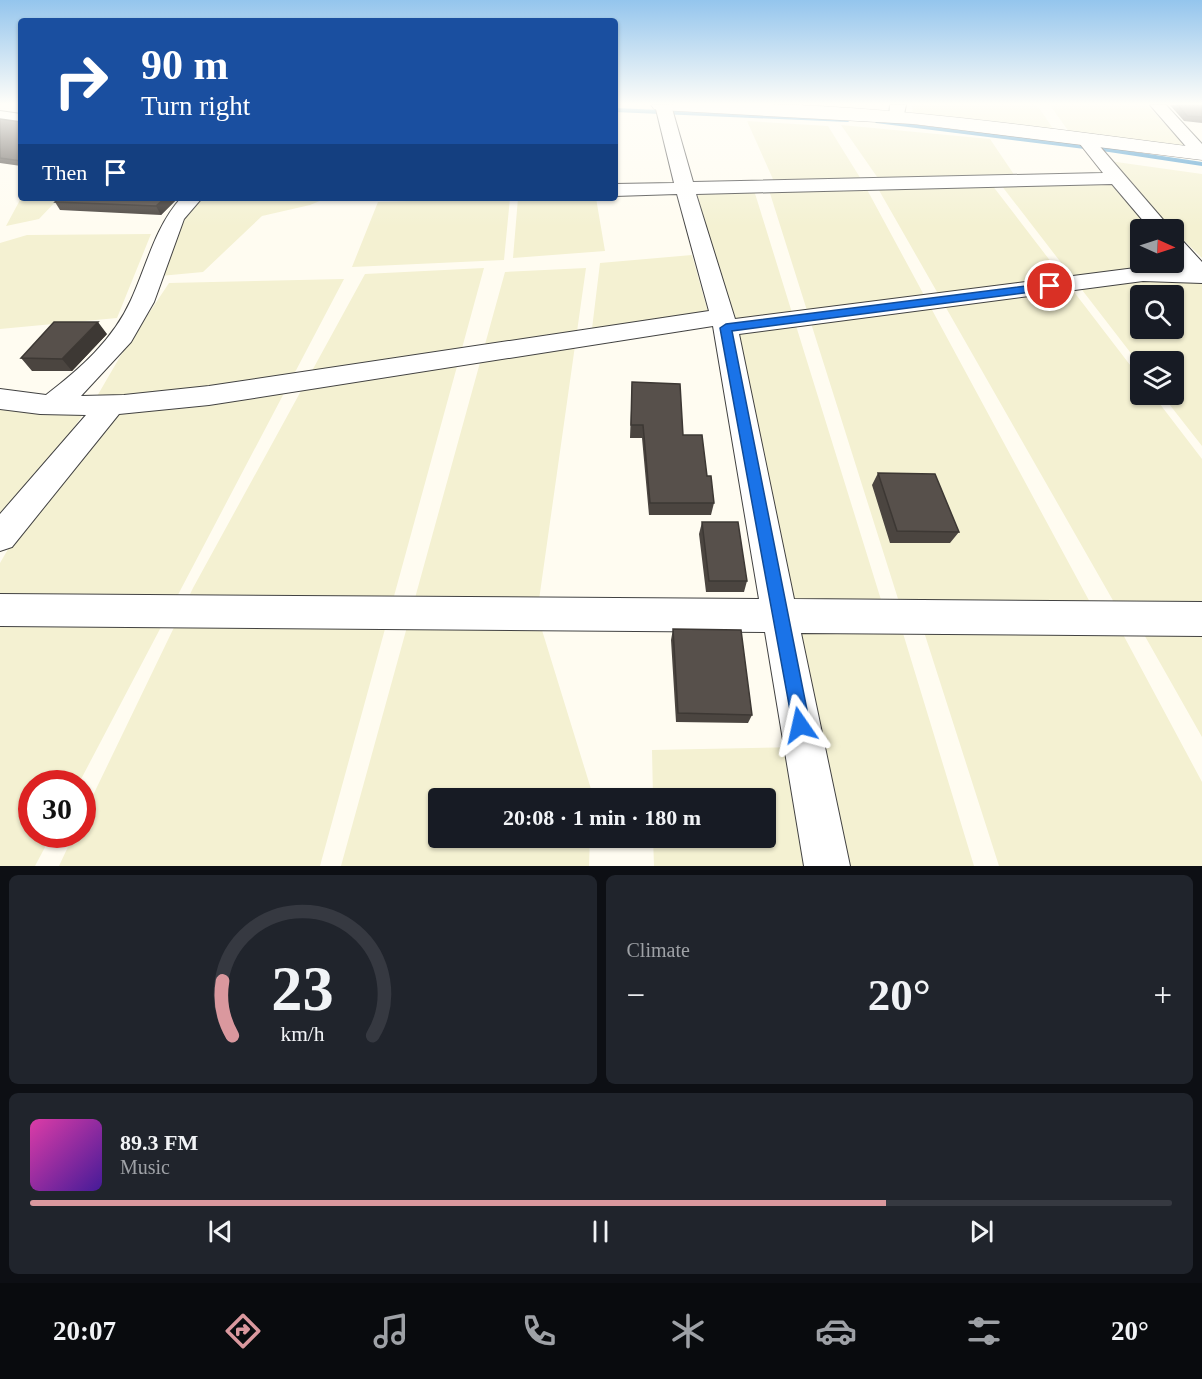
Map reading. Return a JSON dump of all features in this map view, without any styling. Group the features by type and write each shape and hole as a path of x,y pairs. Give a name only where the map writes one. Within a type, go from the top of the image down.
{"street":[{"path":"673,145 724,322 827,866"},
{"path":"1090,145 1153,219"},
{"path":"1134,145 1202,154"},
{"path":"618,190 1118,178"},
{"path":"51,405 80,383 119,342 142,302 175,218 189,201"},
{"path":"1184,255 1202,275"},
{"path":"0,399 51,405 112,404 207,396 724,322 1143,274 1202,275"},
{"path":"0,537 112,404"},
{"path":"0,610 1202,619"}],"shaded area":[{"path":"758,145 840,145 864,184 1092,606 899,602 768,187 776,186"},
{"path":"855,145 994,145 1015,176 989,181 1130,365 1130,405 1161,405 1202,459 1202,606 1115,604 876,185 882,184"},
{"path":"1151,145 1185,145 1191,152"},
{"path":"1102,160 1202,174 1202,258 1184,240 1184,219 1162,219"},
{"path":"1111,179 1148,219 1130,219 1130,273 1184,273 1184,260 1202,280 1202,446 1170,405 1184,405 1184,351 1130,352 998,181"},
{"path":"753,187 882,603 895,607 974,866 654,866 653,848 776,848 776,788 653,788 652,750 804,747 726,328 696,188"},
{"path":"19,201 56,201 39,219 6,226"},
{"path":"196,201 320,201 262,216 203,272 160,276 182,218"},
{"path":"510,201 504,260 352,267 378,202"},
{"path":"518,201 597,201 605,251 513,258"},
{"path":"151,234 117,318 0,329 0,243 27,235"},
{"path":"692,255 710,319 591,337 600,263"},
{"path":"484,268 320,866 59,866 67,848 96,848 96,789 193,588 365,274"},
{"path":"586,268 537,614 591,788 428,788 428,848 590,848 589,866 341,866 505,272"},
{"path":"344,279 86,770 18,770 18,848 45,848 35,866 0,866 0,563 121,355 169,283"},
{"path":"0,395 88,406 65,442 0,526"},
{"path":"916,607 1111,612 1202,782 1202,866 999,866"},
{"path":"1129,608 1202,609 1202,737"}],"building":[{"path":"0,145 18,145 18,161 0,158"},
{"path":"56,201 162,201 156,206"},
{"path":"54,322 98,322 62,359 21,358"},
{"path":"632,382 680,384 683,435 702,435 707,476 711,476 714,503 650,503 643,425 631,425"},
{"path":"878,473 935,474 959,532 897,531"},
{"path":"702,522 738,522 747,581 709,581"},
{"path":"673,629 741,630 752,715 678,713"}],"waterway":[{"path":"1071,145 1202,164"}],"route":[{"path":"800,725 726,328 1050,286"}]}
